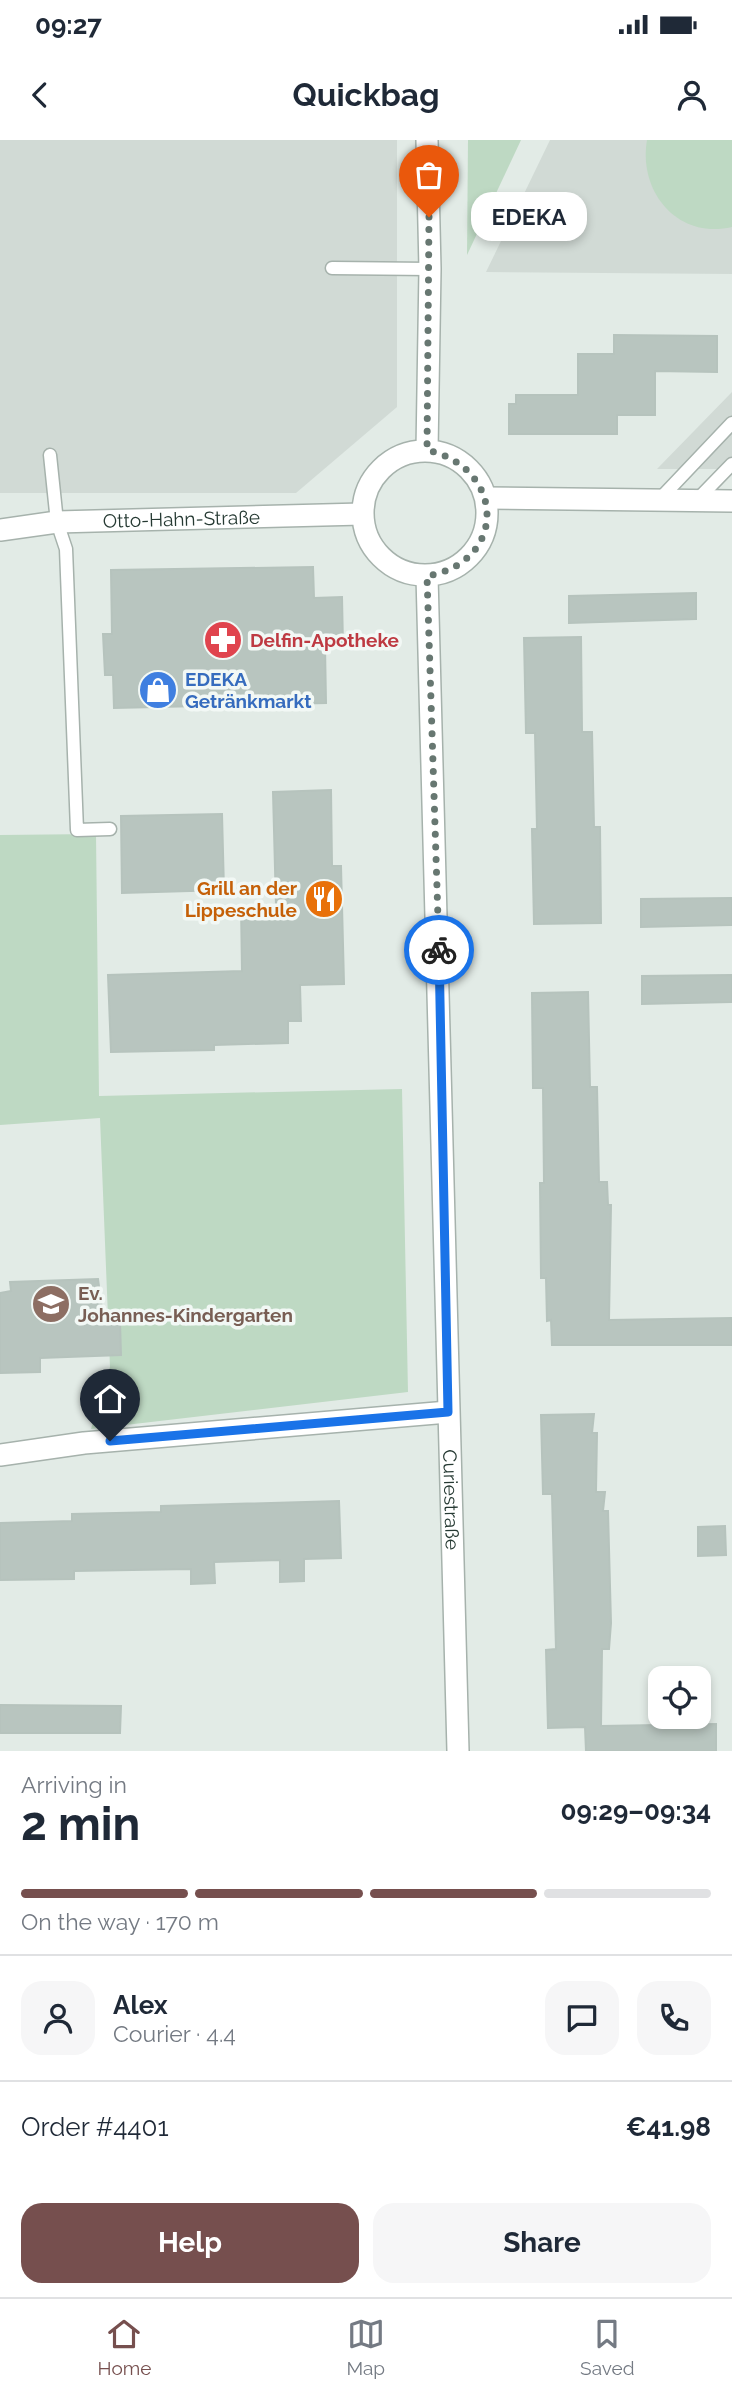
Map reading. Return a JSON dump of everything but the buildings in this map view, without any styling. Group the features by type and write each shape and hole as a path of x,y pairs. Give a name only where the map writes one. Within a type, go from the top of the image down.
{"street":[{"path":"427,140 430,269 427,450"},
{"path":"427,450 455,458 468,468 479,482 486,498 488,516 484,535 475,551 453,568 427,576 407,573 389,565 375,551 365,534 362,514 365,495 373,478 386,463 403,454 427,450"},
{"path":"486,498 732,501"},
{"name":"Otto-Hahn-Straße","path":"0,530 57,522 362,514"},
{"name":"Curiestraße","path":"427,576 458,1751"},
{"path":"0,1455 85,1443 448,1412"}],"lane":[{"path":"332,268 430,269"},
{"path":"658,501 732,423"},
{"path":"50,455 57,522 66,550 77,830 110,829"},
{"path":"696,501 732,464"}],"shaded area":[{"path":"0,140 397,140 397,407 296,493 0,493"},
{"path":"550,140 732,140 732,274 486,272"},
{"path":"732,392 732,469 657,469"}],"green space":[{"path":"468,140 521,140 467,255"},
{"path":"647,140 732,140 732,227 712,229 694,226 679,219 666,208 655,193 649,177"},
{"path":"96,834 99,1096 402,1089 408,1392 91,1429 110,1367 100,1118 0,1125 0,835"}],"way so far":[{"path":"429,217 427,450 455,458 468,468 479,482 486,498 488,516 484,535 475,551 462,564 427,576 439,950"}],"place":[{"name":"EDEKA","path":"429,217"},
{"name":"Delfin-Apotheke","path":"223,640"},
{"name":"EDEKA Getränkmarkt","path":"158,690"},
{"name":"Grill an der Lippeschule","path":"324,899"},
{"name":"Ev. Johannes-Kindergarten","path":"51,1304"}],"route":[{"path":"110,1441 448,1412 439,950"}]}
